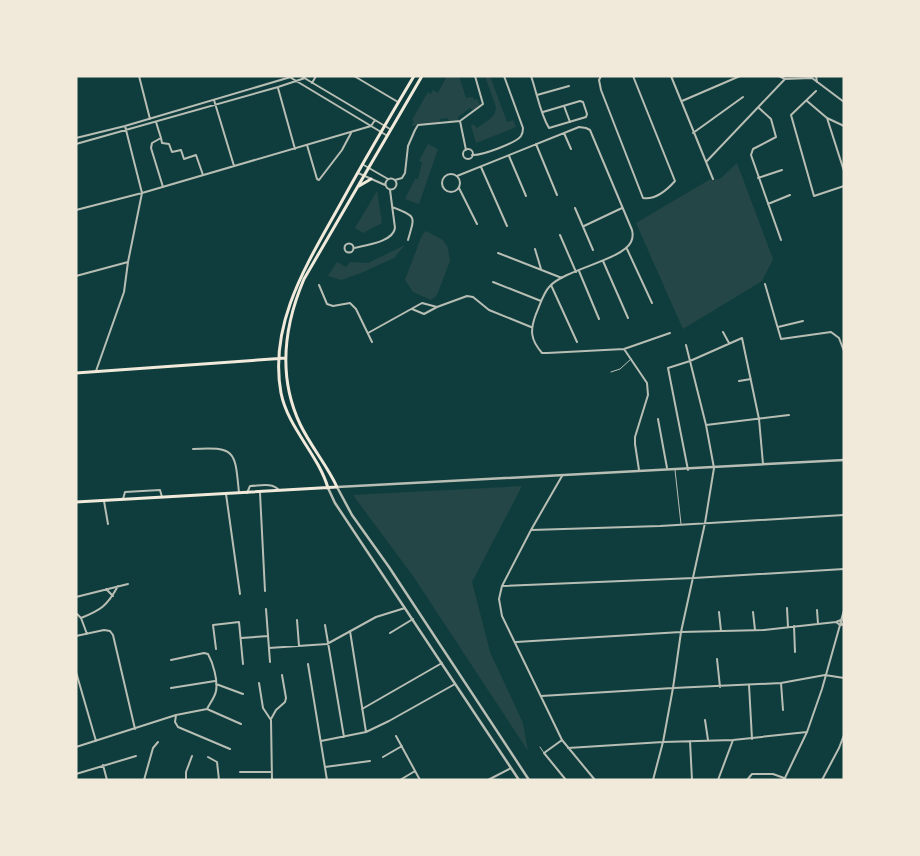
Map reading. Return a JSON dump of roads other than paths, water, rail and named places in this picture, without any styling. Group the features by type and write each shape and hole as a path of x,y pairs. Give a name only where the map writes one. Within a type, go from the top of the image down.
{"main road":[{"path":"328,488 318,464 299,434 283,398 279,379 282,334 286,313 300,277 362,164 414,76"},
{"path":"76,502 260,493 337,487 329,470 300,425 289,396 286,372 288,334 297,297 304,279 422,76"},
{"path":"358,186 370,179"},
{"path":"282,334 288,334"},
{"path":"76,373 286,358"}],"street":[{"path":"139,76 150,118"},
{"path":"76,138 125,126 294,76"},
{"path":"301,76 390,129"},
{"path":"312,83 316,76"},
{"path":"354,76 398,102"},
{"path":"362,164 388,179 402,178 405,173 408,146 418,125 460,122 483,104 475,76"},
{"path":"460,122 466,150 463,153 464,157 468,159 472,155 479,155 521,137 523,128 504,76"},
{"path":"531,76 543,112 550,128 586,117 587,112 581,101 543,112"},
{"path":"600,76 601,90 643,198 649,199 654,198 674,181 633,76"},
{"path":"671,76 712,178"},
{"path":"682,101 740,76"},
{"path":"779,76 785,79 812,78 844,102"},
{"path":"816,76 817,82"},
{"path":"289,77 386,135"},
{"path":"76,144 304,78"},
{"path":"706,162 785,79"},
{"path":"537,95 569,86"},
{"path":"278,87 295,149"},
{"path":"816,91 791,115 814,196 844,186"},
{"path":"693,133 743,97"},
{"path":"214,100 234,166"},
{"path":"807,101 827,118 844,126"},
{"path":"564,106 570,122"},
{"path":"759,108 771,119 776,137 752,151 751,158 781,240"},
{"path":"827,118 844,171"},
{"path":"76,210 295,149 371,126 375,120"},
{"path":"156,122 162,143 169,144 172,152 181,150 184,159 196,155 203,175"},
{"path":"96,371 124,292 142,193 125,126"},
{"path":"459,187 455,191 449,191 442,183 444,178 449,174 457,176 481,167 578,127 590,130 633,236 626,248 551,285 541,301 531,327 534,341 542,353 624,349 670,332"},
{"path":"307,145 317,179 319,180 342,150 351,132"},
{"path":"564,133 571,149"},
{"path":"161,138 152,143 151,148 163,187"},
{"path":"536,144 557,195"},
{"path":"466,150 471,151 472,155"},
{"path":"509,156 526,196"},
{"path":"481,167 507,226"},
{"path":"758,178 782,170"},
{"path":"354,248 389,238 394,234 395,228 390,190 358,173"},
{"path":"457,176 460,181 459,187 477,224"},
{"path":"385,186 388,179"},
{"path":"390,190 396,186 395,180"},
{"path":"768,204 790,195"},
{"path":"392,207 413,217 414,220 408,240"},
{"path":"575,208 594,250"},
{"path":"584,226 622,208"},
{"path":"560,235 599,319"},
{"path":"626,248 652,303"},
{"path":"535,249 541,269"},
{"path":"498,253 562,278"},
{"path":"603,260 628,318"},
{"path":"76,276 128,262"},
{"path":"493,282 541,301"},
{"path":"765,284 781,339 831,332 840,338 844,351"},
{"path":"319,285 327,304 333,306 350,303 356,309 372,342"},
{"path":"551,285 578,342"},
{"path":"412,309 424,314 467,296 473,298 489,310 531,327"},
{"path":"368,333 424,303 428,306 437,307"},
{"path":"418,310 419,305"},
{"path":"428,306 428,311"},
{"path":"778,327 803,321"},
{"path":"723,332 729,343"},
{"path":"688,470 668,368 690,361 742,338 759,419 764,465"},
{"path":"653,780 663,742 681,632 694,578 714,468 706,425 686,345"},
{"path":"624,349 647,383 648,389 648,396 635,436 640,471"},
{"path":"739,381 752,379"},
{"path":"706,425 789,415"},
{"path":"658,419 668,470"},
{"path":"193,449 220,448 233,456 236,464 239,493"},
{"path":"529,780 389,566 352,515 337,487 688,470 844,460"},
{"path":"562,476 502,586 499,599 502,616 562,740 595,780"},
{"path":"247,493 250,486 276,486 279,491"},
{"path":"328,488 335,503 519,780"},
{"path":"122,499 125,492 160,490 162,497"},
{"path":"260,493 264,591"},
{"path":"226,494 240,594"},
{"path":"104,501 108,524"},
{"path":"531,530 844,515"},
{"path":"502,586 694,578 844,568"},
{"path":"76,597 128,584"},
{"path":"81,618 99,611 108,603 118,586"},
{"path":"106,589 113,596"},
{"path":"269,648 327,644 376,617 405,608"},
{"path":"786,608 788,627"},
{"path":"266,609 270,662"},
{"path":"817,610 818,624"},
{"path":"747,780 752,774 773,774 784,779 807,732 844,610"},
{"path":"719,612 721,631"},
{"path":"753,612 755,630"},
{"path":"76,613 81,618 86,634"},
{"path":"390,633 413,619"},
{"path":"297,620 299,646"},
{"path":"516,642 681,632 755,630 842,620"},
{"path":"216,649 212,625 240,622 243,664"},
{"path":"836,622 844,624"},
{"path":"325,625 344,738"},
{"path":"794,626 795,652"},
{"path":"76,636 110,630 113,635 136,729"},
{"path":"350,631 366,732"},
{"path":"241,638 268,636"},
{"path":"171,660 208,654 216,680 216,692 207,709"},
{"path":"717,659 720,687"},
{"path":"361,709 442,663"},
{"path":"308,664 327,780"},
{"path":"76,672 96,741"},
{"path":"272,780 271,720 276,710 285,702 282,675"},
{"path":"541,696 781,683 825,675 844,678"},
{"path":"171,688 216,680"},
{"path":"259,683 263,708 271,720"},
{"path":"781,683 783,710"},
{"path":"216,684 243,694"},
{"path":"321,740 344,738 366,732 456,684"},
{"path":"749,685 752,738"},
{"path":"76,747 176,715 207,709 241,724"},
{"path":"176,715 175,722 178,727 230,750"},
{"path":"705,720 708,740"},
{"path":"568,748 733,740 807,732"},
{"path":"822,780 844,735"},
{"path":"396,736 420,780"},
{"path":"562,740 544,753 566,780"},
{"path":"718,780 733,740"},
{"path":"690,741 692,780"},
{"path":"144,780 153,748 158,742"},
{"path":"383,757 402,746"},
{"path":"76,774 136,756"},
{"path":"186,780 186,772 192,756"},
{"path":"208,757 217,762 219,780"},
{"path":"325,767 370,760"},
{"path":"103,765 106,780"},
{"path":"488,780 511,768"},
{"path":"400,780 415,771"},
{"path":"240,772 272,772"}],"lane":[{"path":"611,372 620,369 631,359"},
{"path":"675,470 681,524"},
{"path":"540,748 544,753"}]}
